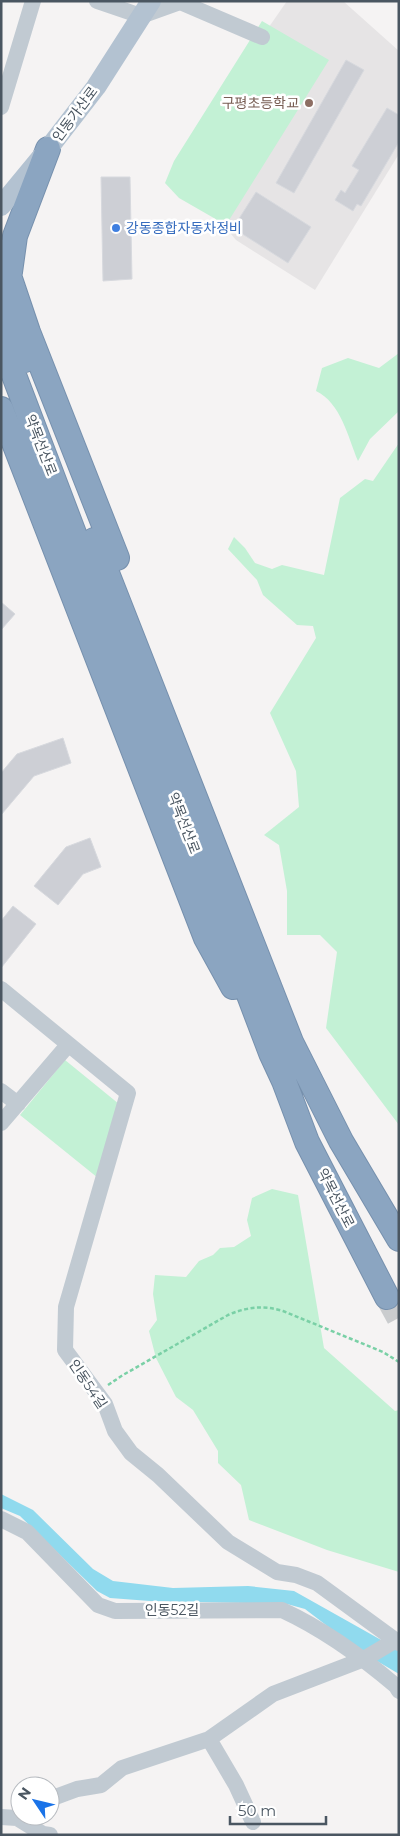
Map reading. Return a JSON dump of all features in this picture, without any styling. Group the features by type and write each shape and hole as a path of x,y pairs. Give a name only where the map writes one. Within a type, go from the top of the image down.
{"highway":[{"path":"5,287 15,236 48,149"},
{"path":"1,252 5,287 28,332 201,771 281,1047"},
{"name":"약목선산로","path":"5,287 81,528"},
{"name":"약목선산로","path":"1,341 81,528 281,1047 341,1141 399,1239"},
{"path":"1,409 206,938 281,1047"},
{"name":"약목선산로","path":"281,1047 284,1081 308,1142 387,1297"}],"main road":[{"name":"인동가산로","path":"1,206 96,87 146,9"}],"street":[{"path":"1,107 33,1"},
{"path":"97,1 146,9 182,2 262,37"},
{"name":"인동54길","path":"1,990 128,1093 66,1307 65,1350 105,1404 115,1431 130,1452 158,1475 228,1542 277,1572 296,1575 317,1583 397,1641"},
{"path":"1,1123 68,1044"},
{"path":"1,1090 18,1104"},
{"name":"인동52길","path":"1,1520 27,1532 98,1605 116,1611 282,1610 364,1659 396,1686 399,1691"},
{"path":"60,1795 77,1789 101,1785 122,1768 210,1739 273,1694 364,1659 397,1641"},
{"path":"210,1739 236,1785 253,1822"},
{"path":"31,1826 43,1834 50,1835"}],"path":[{"path":"97,1393 123,1375 228,1315 260,1307 283,1311 383,1352 399,1362"}],"shaded area":[{"name":"구평초등학교","path":"287,1 343,1 399,51 399,154 315,290 236,240 184,177 262,37"}],"green space":[{"path":"262,21 329,60 226,225 179,198 165,183 174,161"},
{"path":"399,353 399,411 370,439 358,461 338,412 325,396 316,391 322,368 348,358 379,368"},
{"path":"399,443 399,1125 326,1028 337,952 320,935 287,935 287,891 279,845 264,835 299,807 296,771 270,713 316,638 313,626 297,625 263,595 257,580 228,549 234,537 245,548 255,563 272,569 282,565 324,575 340,498 365,479 373,481"},
{"path":"65,1060 119,1104 103,1182 20,1115"},
{"path":"272,1189 298,1195 324,1348 395,1411 399,1410 399,1572 327,1550 249,1520 241,1485 218,1463 218,1451 193,1410 176,1397 156,1358 149,1331 157,1320 153,1294 155,1275 186,1277 199,1261 213,1255 220,1248 234,1247 251,1236 247,1220 252,1198"}],"water":[{"path":"1,1494 33,1510 93,1569 113,1581 173,1588 248,1586 294,1591 399,1650 399,1674 360,1651 305,1609 287,1604 150,1601 110,1598 97,1591 20,1516 1,1508"}],"building":[{"path":"346,60 364,70 294,193 276,183"},
{"path":"387,108 399,115 399,142 361,206 357,204 353,211 335,200 341,190 345,193 359,170 352,166"},
{"name":"강동종합자동차정비","path":"101,177 130,177 132,279 103,281"},
{"path":"256,192 311,227 288,263 233,228"},
{"path":"1,602 15,614 1,630"},
{"path":"63,738 71,763 34,776 1,815 1,773 17,754"},
{"path":"90,838 101,867 83,874 58,905 34,886 66,847"},
{"path":"13,906 36,924 1,968 1,921"}],"tunnel":[{"path":"387,1297 399,1319"}],"place":[{"name":"구평초등학교","path":"309,103"},
{"name":"강동종합자동차정비","path":"116,228"}]}
